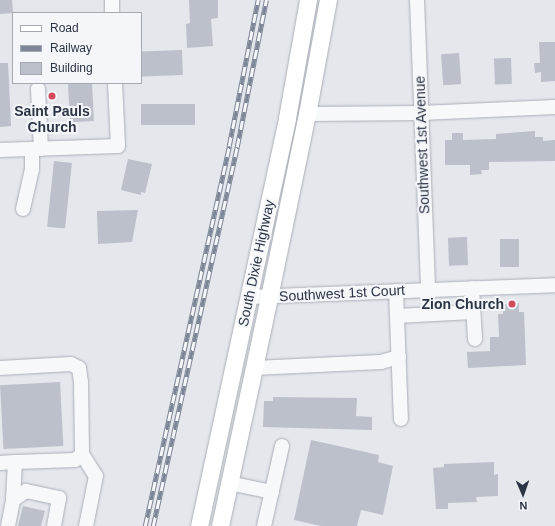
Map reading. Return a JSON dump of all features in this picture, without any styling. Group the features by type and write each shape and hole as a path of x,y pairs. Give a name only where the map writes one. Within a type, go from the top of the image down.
{"main road":[{"name":"South Dixie Highway","path":"199,526 287,118 308,0"},
{"name":"South Dixie Highway","path":"220,526 307,114 328,0"}],"street":[{"path":"112,0 112,12"},
{"name":"Southwest 1st Avenue","path":"417,0 428,289"},
{"path":"0,150 118,146 115,84"},
{"path":"23,209 37,149 38,89"},
{"path":"307,114 421,113 555,107"},
{"name":"Southwest 1st Court","path":"249,297 555,285"},
{"path":"472,288 475,339"},
{"path":"396,291 401,419"},
{"path":"397,316 473,312"},
{"path":"254,368 381,362 399,357"},
{"path":"0,368 71,364 79,368 83,419 82,454 96,476 86,526"},
{"path":"264,526 282,446"},
{"path":"0,463 75,460 82,454"},
{"path":"6,523 13,500 15,462"},
{"path":"229,483 272,492"},
{"path":"13,500 26,491 59,498 54,526"}],"building":[{"path":"0,0 12,0 13,12 0,14"},
{"path":"189,0 218,0 218,18 211,19 213,46 187,48 186,24 190,23"},
{"path":"539,42 555,42 555,81 541,82 541,72 535,73 534,63 540,63"},
{"path":"182,50 183,75 142,76 142,51"},
{"path":"459,53 461,84 443,85 441,54"},
{"path":"511,58 512,84 495,85 494,59"},
{"path":"0,63 8,63 11,126 0,127"},
{"path":"68,84 92,84 94,121 70,122"},
{"path":"141,104 195,104 195,125 141,125"},
{"path":"535,131 535,137 543,137 543,141 555,140 555,161 489,162 489,170 481,170 482,174 470,175 470,165 445,165 445,140 452,140 452,133 463,133 463,140 496,139 496,134"},
{"path":"128,159 152,164 145,193 141,192 141,195 121,190"},
{"path":"54,161 72,163 65,229 47,227"},
{"path":"138,210 132,242 98,244 97,211"},
{"path":"467,237 468,265 449,266 448,238"},
{"path":"500,239 519,239 519,267 500,267"},
{"path":"519,303 519,312 524,312 526,365 468,368 467,352 490,351 490,337 499,337 498,314 503,314 503,304"},
{"path":"60,382 63,446 3,449 0,385"},
{"path":"273,397 357,398 356,416 372,417 372,430 263,427 264,401 273,401"},
{"path":"311,440 379,455 378,462 393,466 383,515 361,510 357,526 321,526 294,520"},
{"path":"494,462 494,475 498,474 498,496 476,497 477,502 448,503 448,509 436,509 433,468 444,467 444,464"},
{"path":"23,506 45,511 41,526 18,526"}],"railway":[{"path":"145,526 229,146 258,0"},
{"path":"153,526 237,147 266,0"}],"place":[{"name":"Saint Pauls Church","path":"52,96"},
{"name":"Zion Church","path":"512,304"}]}
